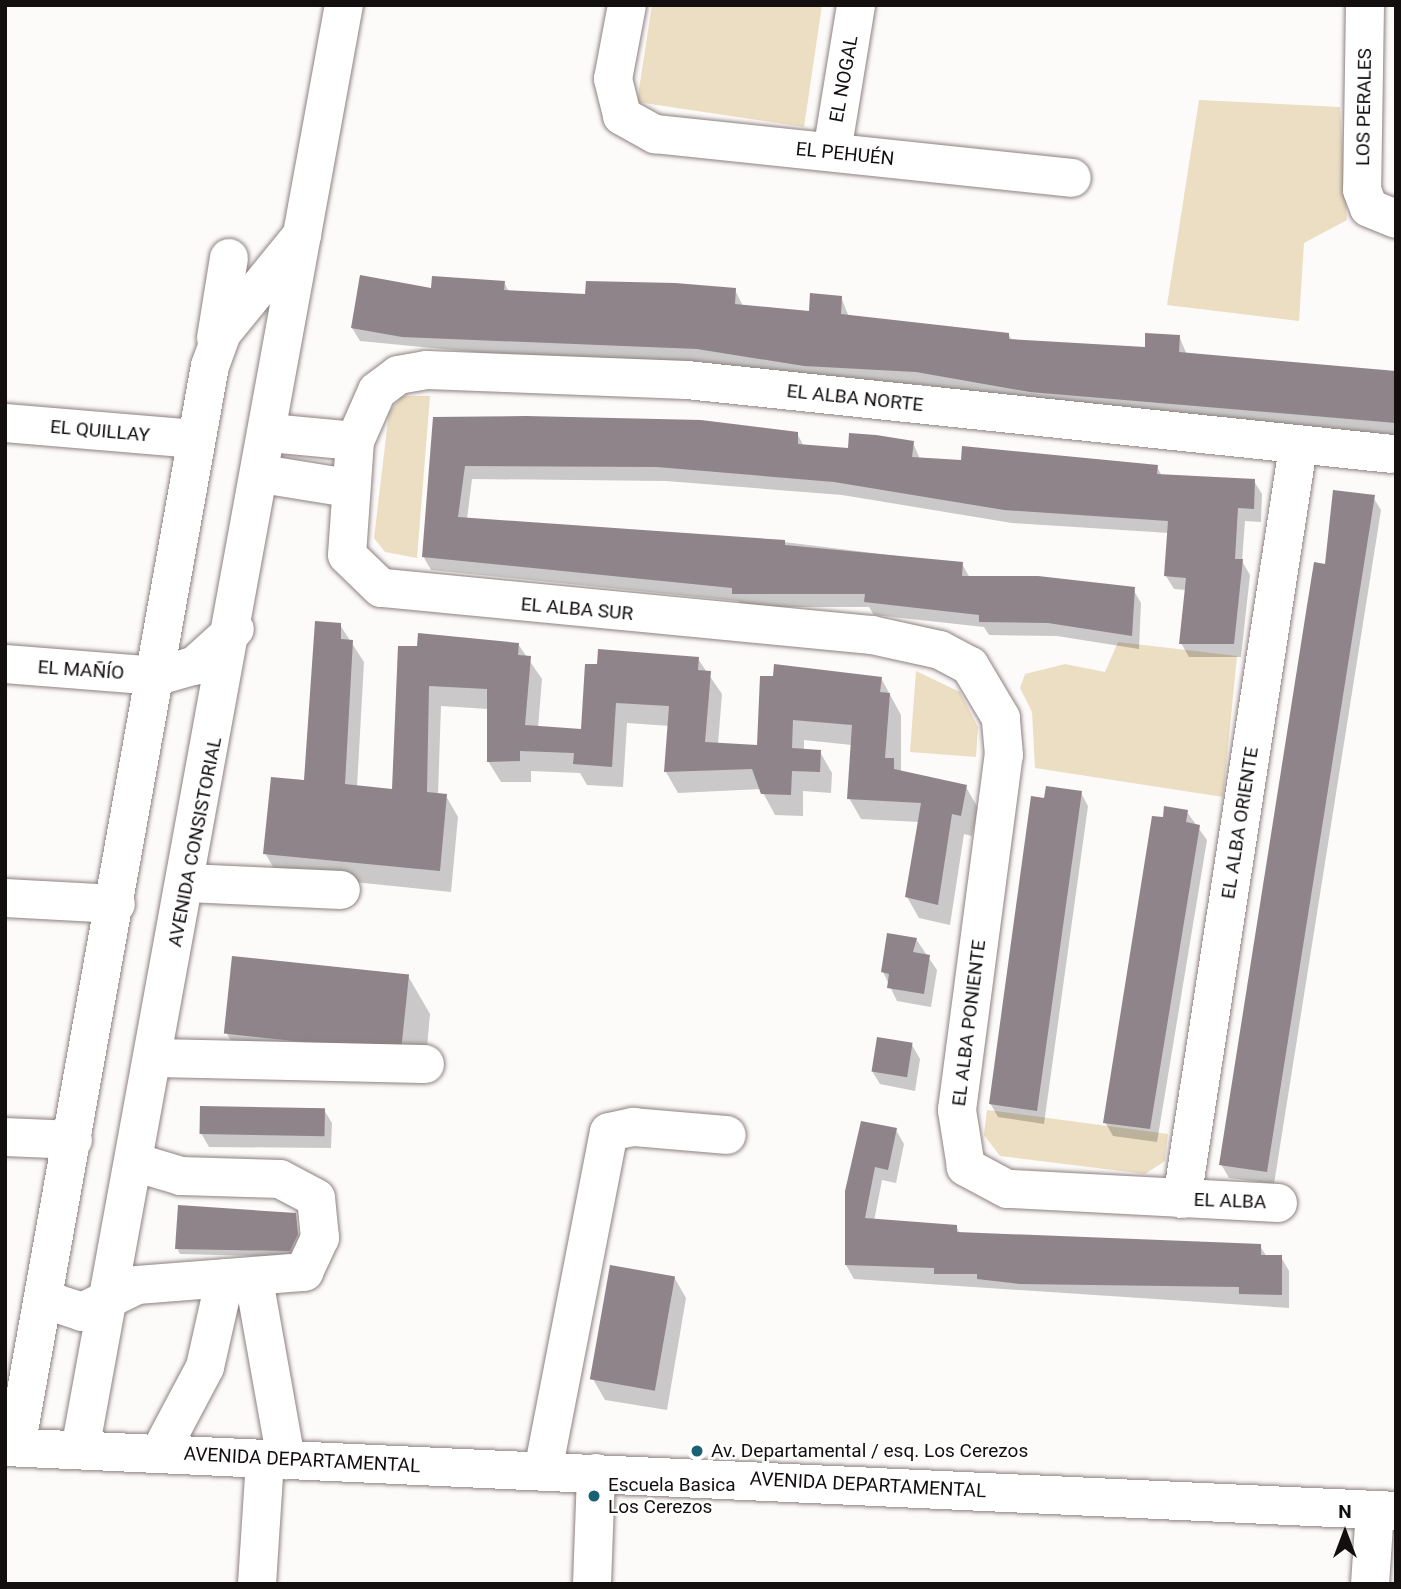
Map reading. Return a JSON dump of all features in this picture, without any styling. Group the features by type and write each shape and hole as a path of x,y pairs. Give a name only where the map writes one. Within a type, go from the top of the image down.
{"street":[{"name":"AVENIDA CONSISTORIAL","path":"80,1450 235,629 344,5"},
{"name":"EL PEHUÉN","path":"627,5 613,79 622,116 655,134 1072,178"},
{"name":"EL NOGAL","path":"832,152 856,5"},
{"name":"LOS PERALES","path":"1365,5 1362,190 1382,214"},
{"name":"AVENIDA CONSISTORIAL","path":"214,347 239,310 303,234"},
{"name":"AVENIDA CONSISTORIAL","path":"10,1447 18,1372 45,1293 158,676 195,439 229,258"},
{"path":"239,310 275,324 283,354"},
{"name":"EL ALBA NORTE","path":"348,488 355,441 377,391 398,375 427,370 687,380 1298,447 1392,454"},
{"name":"EL QUILLAY","path":"5,423 195,439"},
{"path":"270,433 355,441"},
{"name":"EL ALBA ORIENTE","path":"1182,1199 1298,447"},
{"path":"262,474 348,488"},
{"name":"EL ALBA SUR","path":"348,488 348,555 381,588 872,635 940,650 970,666"},
{"path":"158,676 194,666 235,629"},
{"name":"EL MAÑÍO","path":"5,664 158,676"},
{"name":"EL ALBA PONIENTE","path":"970,666 1001,718 1004,755 957,1110 958,1149 975,1175 1007,1189 1182,1199"},
{"path":"187,883 341,890"},
{"path":"5,898 116,904"},
{"path":"154,1058 425,1064"},
{"path":"543,1471 609,1132 633,1127 727,1135"},
{"path":"5,1137 73,1140"},
{"path":"45,1293 55,1303 82,1312 137,1285 304,1272 320,1238 316,1198 280,1179 181,1176 134,1162"},
{"name":"EL ALBA","path":"1182,1199 1279,1203"},
{"path":"159,1454 205,1367 239,1279"},
{"path":"239,1279 275,1460 257,1584"},
{"name":"AVENIDA DEPARTAMENTAL","path":"10,1447 1386,1510"},
{"path":"592,1584 596,1473"},
{"path":"1370,1584 1386,1510"}],"shaded area":[{"path":"652,5 822,5 804,127 637,102"},
{"path":"1199,100 1340,107 1347,220 1304,243 1299,321 1167,305"},
{"path":"402,396 430,396 417,558 385,552 374,538 389,412"},
{"path":"1118,642 1237,656 1223,797 1035,768 1032,712 1020,688 1025,674 1065,664 1105,672"},
{"path":"916,671 960,692 978,727 976,757 910,752"},
{"path":"987,1110 1168,1134 1165,1161 1145,1174 1000,1156 984,1135"}],"building":[{"path":"360,275 431,288 432,276 505,281 504,290 585,294 586,281 675,283 736,288 735,304 809,311 810,293 842,296 841,314 1009,333 1009,339 1145,347 1145,333 1180,335 1179,352 1396,371 1396,423 1030,392 916,372 804,366 697,349 402,337 351,328"},
{"path":"433,417 701,420 798,432 798,444 848,448 849,433 876,435 914,441 912,457 961,460 962,446 1158,465 1157,474 1255,479 1254,509 1238,508 1235,559 1243,559 1234,644 1179,644 1186,578 1164,576 1168,521 1004,510 834,482 657,467 465,466 458,517 785,540 785,545 963,562 962,576 1038,576 1135,587 1132,636 1048,623 979,622 979,615 864,602 865,594 732,594 732,588 422,557"},
{"path":"1333,490 1375,495 1267,1172 1219,1165 1314,562 1325,564"},
{"path":"315,621 341,623 341,639 353,640 345,784 392,789 398,646 417,646 418,633 519,643 518,655 531,656 525,725 581,729 585,664 597,664 598,649 699,657 698,670 711,671 705,742 757,745 760,676 773,676 774,664 882,677 880,692 890,693 885,758 894,758 894,769 967,785 961,816 952,814 938,905 905,897 921,803 847,799 852,725 793,720 792,748 821,750 820,772 792,771 791,795 761,794 752,769 664,772 669,706 616,703 612,767 573,764 574,753 520,751 520,761 487,762 487,689 429,686 427,792 447,794 440,871 263,854 271,777 304,780"},
{"path":"1046,786 1082,791 1037,1111 989,1104 1031,796 1044,798"},
{"path":"1164,806 1188,810 1186,822 1200,825 1150,1129 1103,1123 1152,816 1163,817"},
{"path":"887,933 917,938 913,952 930,955 924,994 887,988 889,974 881,972"},
{"path":"232,956 409,975 401,1052 224,1034"},
{"path":"877,1037 913,1043 907,1077 872,1072"},
{"path":"200,1106 325,1108 324,1136 200,1134"},
{"path":"861,1121 897,1128 888,1170 875,1167 865,1218 957,1225 957,1232 1261,1244 1261,1255 1282,1255 1282,1295 1239,1294 1239,1287 1020,1284 977,1279 977,1274 934,1274 934,1268 845,1265 845,1191"},
{"path":"178,1205 296,1213 298,1234 290,1251 175,1249"},
{"path":"610,1265 675,1276 655,1391 590,1379"}],"place":[{"name":"Av. Departamental / esq. Los Cerezos","path":"697,1451"},
{"name":"Escuela Basica Los Cerezos","path":"594,1496"}]}
